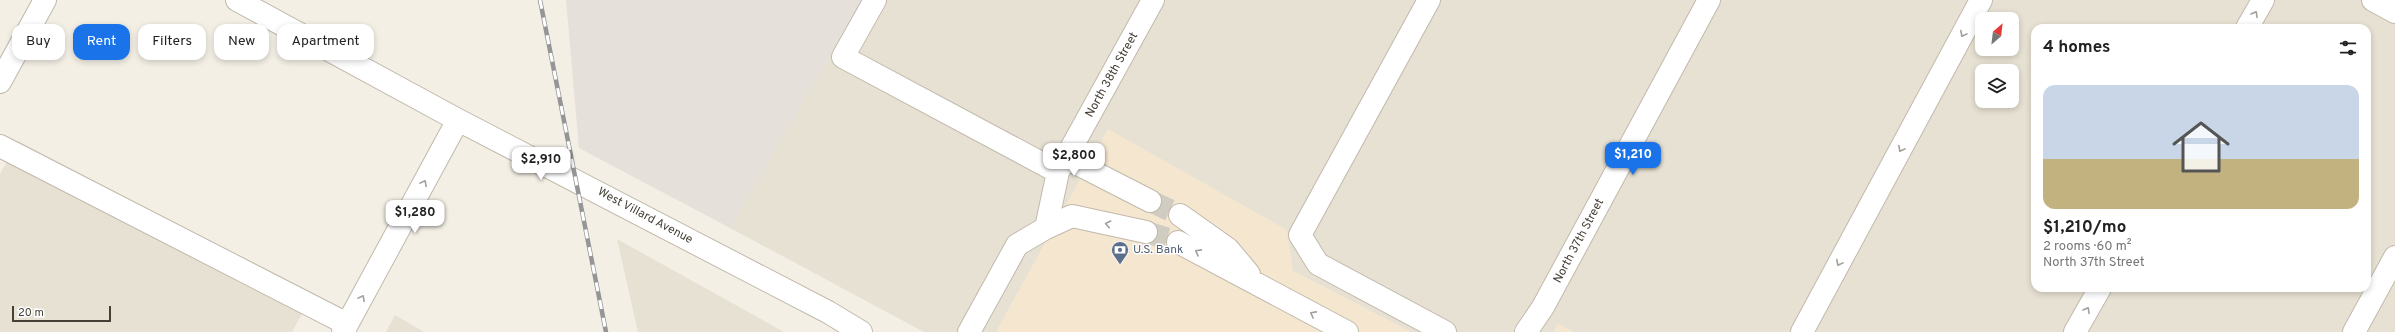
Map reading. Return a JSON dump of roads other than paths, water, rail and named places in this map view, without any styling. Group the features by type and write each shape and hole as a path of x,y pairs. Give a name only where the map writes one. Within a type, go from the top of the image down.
{"street":[{"path":"0,82 45,0"},
{"name":"West Villard Avenue","path":"237,0 458,120 828,312 861,332"},
{"path":"875,0 843,57 1062,165 1150,201"},
{"name":"North 38th Street","path":"1046,228 1062,165 1154,0"},
{"path":"1429,0 1300,235 1318,264 1445,332"},
{"name":"North 37th Street","path":"1526,332 1543,307 1709,0"},
{"path":"1802,332 1981,0"},
{"path":"2249,24 2263,0"},
{"path":"2373,0 2395,12"},
{"path":"0,146 345,328 458,120"},
{"path":"1180,215 1228,250 1258,284"},
{"path":"969,332 1017,245 1046,228 1072,216 1146,232"},
{"path":"1178,242 1347,332"},
{"path":"2354,332 2395,258"},
{"path":"2075,332 2098,292"}],"tunnel":[{"path":"1150,201 1180,215"},
{"path":"1146,232 1178,242"}],"railway":[{"path":"540,0 606,332"}],"place":[{"name":"U.S. Bank","path":"1120,265"}]}
